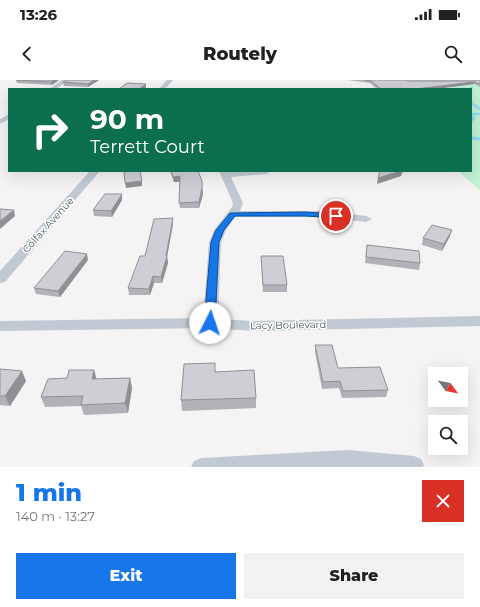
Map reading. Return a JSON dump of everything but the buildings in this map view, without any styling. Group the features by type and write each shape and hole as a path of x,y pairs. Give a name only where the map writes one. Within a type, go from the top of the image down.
{"street":[{"path":"54,88 66,80"},
{"path":"163,88 170,80"},
{"path":"408,80 475,80"},
{"name":"Colfax Avenue","path":"0,278 94,172"},
{"path":"210,323 215,242 220,230 237,208 238,203 225,173 246,172"},
{"path":"232,214 321,214 366,220"},
{"name":"Lacy Boulevard","path":"0,326 210,323 254,326 480,321"},
{"path":"201,467 348,459 414,465"}],"green space":[{"path":"480,82 480,190 459,172 472,172 472,88 451,88 454,83"}],"waterway":[{"path":"472,104 480,109"},
{"path":"472,114 480,114"},
{"path":"472,115 474,118 472,120"},
{"path":"472,138 480,139"}],"route":[{"path":"210,323 215,242 220,230 232,214 321,214 336,216"}]}
